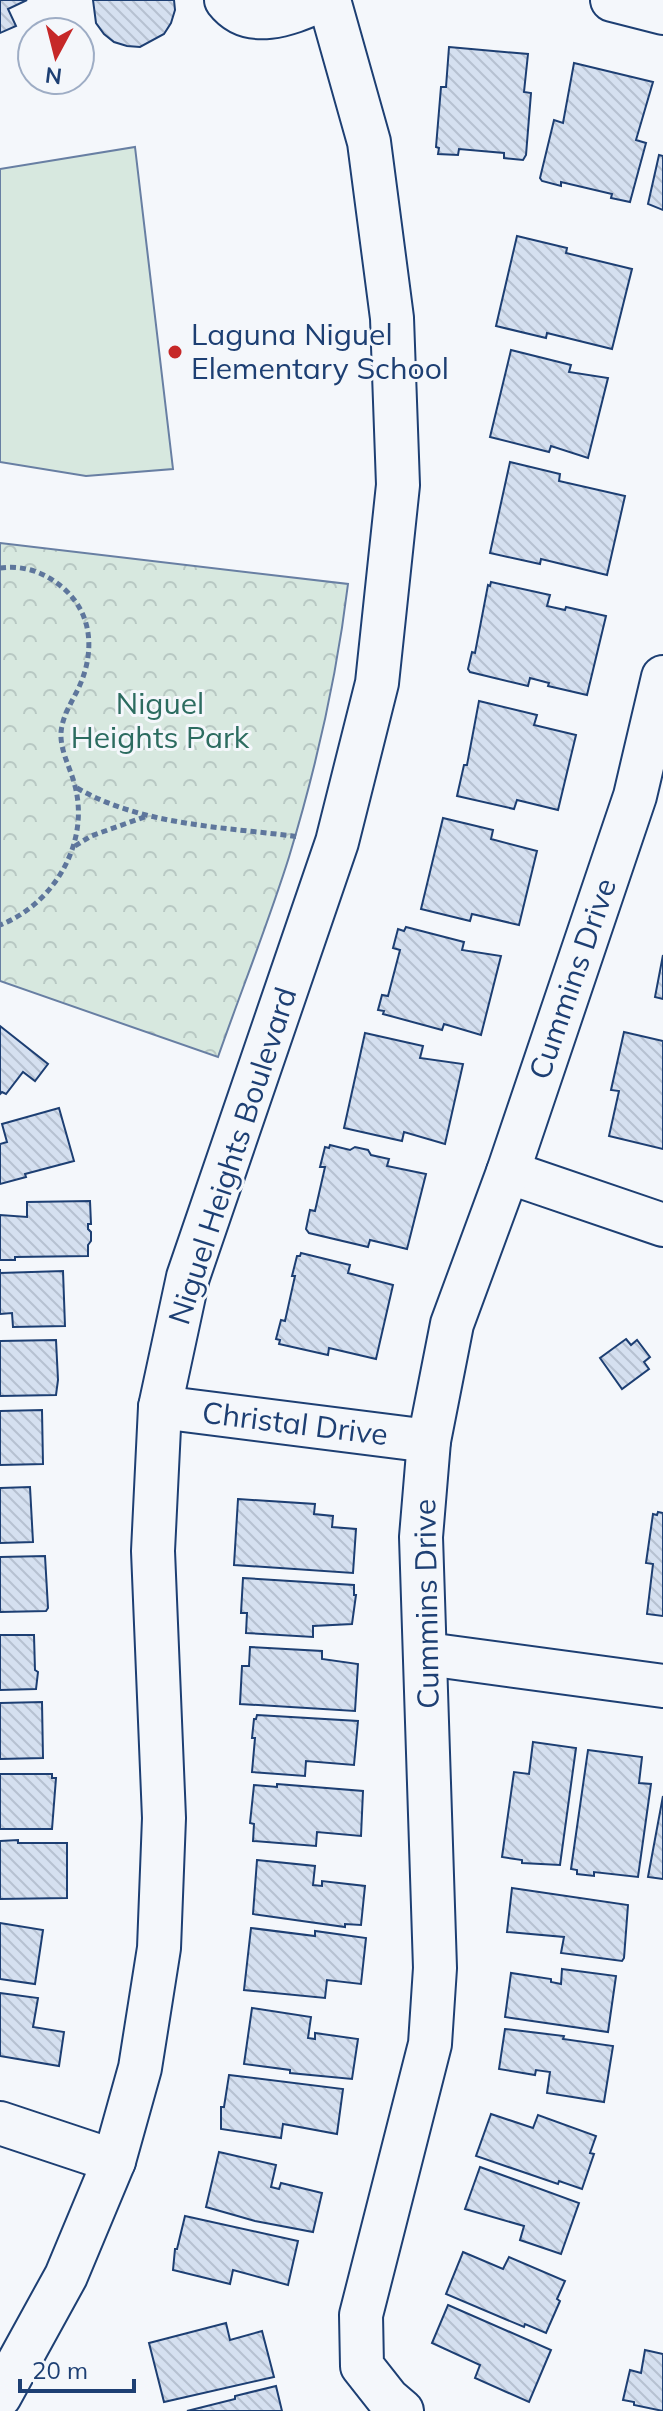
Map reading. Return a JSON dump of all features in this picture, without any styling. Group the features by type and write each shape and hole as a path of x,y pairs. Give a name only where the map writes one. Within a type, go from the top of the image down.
{"street":[{"path":"226,0 231,6 256,18 279,17 322,0"},
{"name":"Niguel Heights Boulevard","path":"0,2396 66,2276 114,2161 140,2068 159,1948 164,1818 153,1551 160,1407 188,1277 337,842 377,683 398,485 392,318 369,142 329,0"},
{"path":"612,0 663,13"},
{"name":"Cummins Drive","path":"402,2411 388,2399 362,2366 361,2315 430,2044 435,1968 421,1537 429,1441 452,1324 508,1172 635,796 663,677"},
{"path":"508,1172 663,1225"},
{"name":"Christal Drive","path":"160,1407 429,1441"},
{"path":"427,1654 663,1686"},
{"path":"0,2123 114,2161"}],"path":[{"path":"0,568 28,568 51,578 69,593 84,612 89,635 88,660 80,685 65,713 61,734 76,787 79,816 75,846 51,888 32,906 0,925"},
{"path":"76,787 97,799 148,816 337,842"},
{"path":"75,846 91,836 148,816"}],"green space":[{"path":"135,147 173,469 86,476 0,462 0,169"},
{"name":"Niguel Heights Park","path":"0,543 348,584 332,687 299,823 218,1057 0,981"}],"building":[{"path":"0,0 27,0 8,9 16,26 0,33"},
{"path":"93,0 174,0 175,10 164,34 140,47 114,42 104,34 95,16"},
{"path":"449,47 528,54 524,92 531,93 523,160 504,158 504,153 459,149 458,155 438,154 441,87 446,87"},
{"path":"574,63 653,82 636,140 646,143 630,202 611,198 612,194 561,182 561,186 540,178 554,120 563,123"},
{"path":"659,155 663,156 663,210 648,204"},
{"path":"517,236 567,248 566,253 632,269 612,349 547,333 546,338 496,326"},
{"path":"511,350 571,365 569,372 608,378 588,458 551,446 549,452 490,437"},
{"path":"510,462 560,474 559,481 625,496 607,575 541,559 540,564 490,553"},
{"path":"491,582 550,595 547,606 606,616 587,695 548,686 549,683 530,678 528,686 470,672 468,669 472,652 475,653"},
{"path":"479,701 537,715 534,725 576,735 558,810 517,800 514,809 457,796 464,765 467,765"},
{"path":"443,818 493,830 491,839 537,851 519,925 472,914 470,921 421,909"},
{"path":"406,927 464,942 462,950 501,956 481,1035 444,1024 442,1030 378,1010 382,995 388,996 400,950 393,948 398,929 404,931"},
{"path":"663,955 663,999 655,997"},
{"path":"0,1026 48,1064 35,1081 23,1072 6,1094 0,1094"},
{"path":"624,1032 663,1041 663,1149 609,1136 619,1091 611,1090"},
{"path":"365,1033 423,1046 420,1058 463,1064 445,1144 404,1132 402,1141 344,1128"},
{"path":"59,1108 74,1161 0,1184 0,1144 7,1142 2,1124"},
{"path":"330,1145 368,1150 371,1155 389,1159 387,1166 426,1174 407,1249 370,1240 368,1247 309,1233 306,1229 310,1210 315,1211 325,1167 320,1167 325,1147 329,1148"},
{"path":"90,1201 91,1224 88,1224 88,1229 91,1241 88,1256 0,1260 0,1215 27,1217 27,1202"},
{"path":"301,1253 350,1265 348,1273 393,1285 376,1359 329,1348 328,1355 279,1344 280,1340 276,1339 281,1320 285,1321 295,1276 292,1276 297,1256"},
{"path":"63,1271 65,1326 13,1327 12,1313 0,1314 0,1273"},
{"path":"626,1339 631,1345 637,1340 650,1357 644,1362 649,1369 622,1389 600,1358"},
{"path":"56,1340 56,1395 0,1396 0,1341"},
{"path":"42,1410 43,1464 0,1465 0,1411"},
{"path":"30,1487 33,1542 0,1543 0,1488"},
{"path":"238,1499 315,1504 314,1514 333,1516 332,1527 356,1529 353,1573 234,1565"},
{"path":"658,1512 663,1513 663,1616 647,1614 653,1564 646,1563 653,1514 657,1515"},
{"path":"45,1556 46,1611 0,1612 0,1557"},
{"path":"243,1578 354,1585 356,1595 352,1624 313,1626 313,1637 246,1633 247,1613 241,1613"},
{"path":"0,1635 34,1635 35,1670 38,1672 36,1689 0,1690"},
{"path":"250,1647 322,1651 322,1659 358,1664 355,1711 240,1704 242,1666 249,1666"},
{"path":"42,1702 43,1758 0,1759 0,1703"},
{"path":"257,1715 358,1721 354,1765 306,1761 305,1776 252,1772 255,1738 252,1738"},
{"path":"533,1742 576,1748 560,1865 522,1863 522,1860 502,1857 514,1772 529,1774"},
{"path":"588,1750 642,1757 639,1783 651,1784 638,1877 594,1872 594,1876 577,1874 577,1870 571,1869"},
{"path":"0,1774 52,1774 52,1778 56,1778 52,1829 0,1829"},
{"path":"277,1784 363,1791 361,1836 317,1832 316,1846 253,1841 254,1824 250,1823 254,1785 277,1787"},
{"path":"663,1796 663,1879 648,1877"},
{"path":"18,1840 18,1843 67,1843 67,1898 0,1899 0,1841"},
{"path":"257,1860 315,1866 313,1885 322,1886 322,1881 365,1886 361,1925 345,1924 345,1927 253,1914"},
{"path":"512,1888 628,1905 624,1958 622,1961 561,1953 564,1937 507,1932"},
{"path":"0,1923 43,1930 35,1984 0,1979"},
{"path":"251,1928 315,1936 315,1931 366,1938 361,1984 327,1980 325,1998 244,1990"},
{"path":"562,1969 616,1976 608,2032 505,2017 511,1973 551,1979 551,1982 561,1984"},
{"path":"0,1993 38,1998 33,2027 64,2032 59,2066 0,2056"},
{"path":"252,2008 311,2017 308,2038 315,2039 315,2033 358,2039 352,2079 290,2073 290,2070 244,2064"},
{"path":"505,2029 613,2046 604,2102 547,2093 550,2072 536,2070 535,2075 499,2069"},
{"path":"229,2075 343,2089 337,2134 283,2124 281,2138 221,2129 221,2107 224,2107"},
{"path":"491,2114 533,2128 538,2115 596,2136 590,2153 594,2154 582,2189 476,2156"},
{"path":"219,2152 276,2165 271,2187 279,2189 281,2183 322,2193 313,2232 255,2221 206,2207"},
{"path":"480,2167 579,2203 561,2254 520,2240 524,2226 465,2209"},
{"path":"185,2216 298,2241 288,2285 233,2270 230,2284 173,2270 175,2249"},
{"path":"463,2252 503,2269 509,2257 565,2281 546,2333 525,2324 524,2327 446,2294"},
{"path":"448,2305 551,2350 529,2402 475,2378 480,2365 432,2343"},
{"path":"226,2323 230,2340 262,2331 274,2377 164,2402 149,2343"},
{"path":"645,2350 663,2354 663,2411 623,2400 630,2370 641,2373"},
{"path":"276,2386 282,2411 187,2411 235,2399 235,2396"}],"place":[{"name":"Laguna Niguel Elementary School","path":"175,352"}]}
